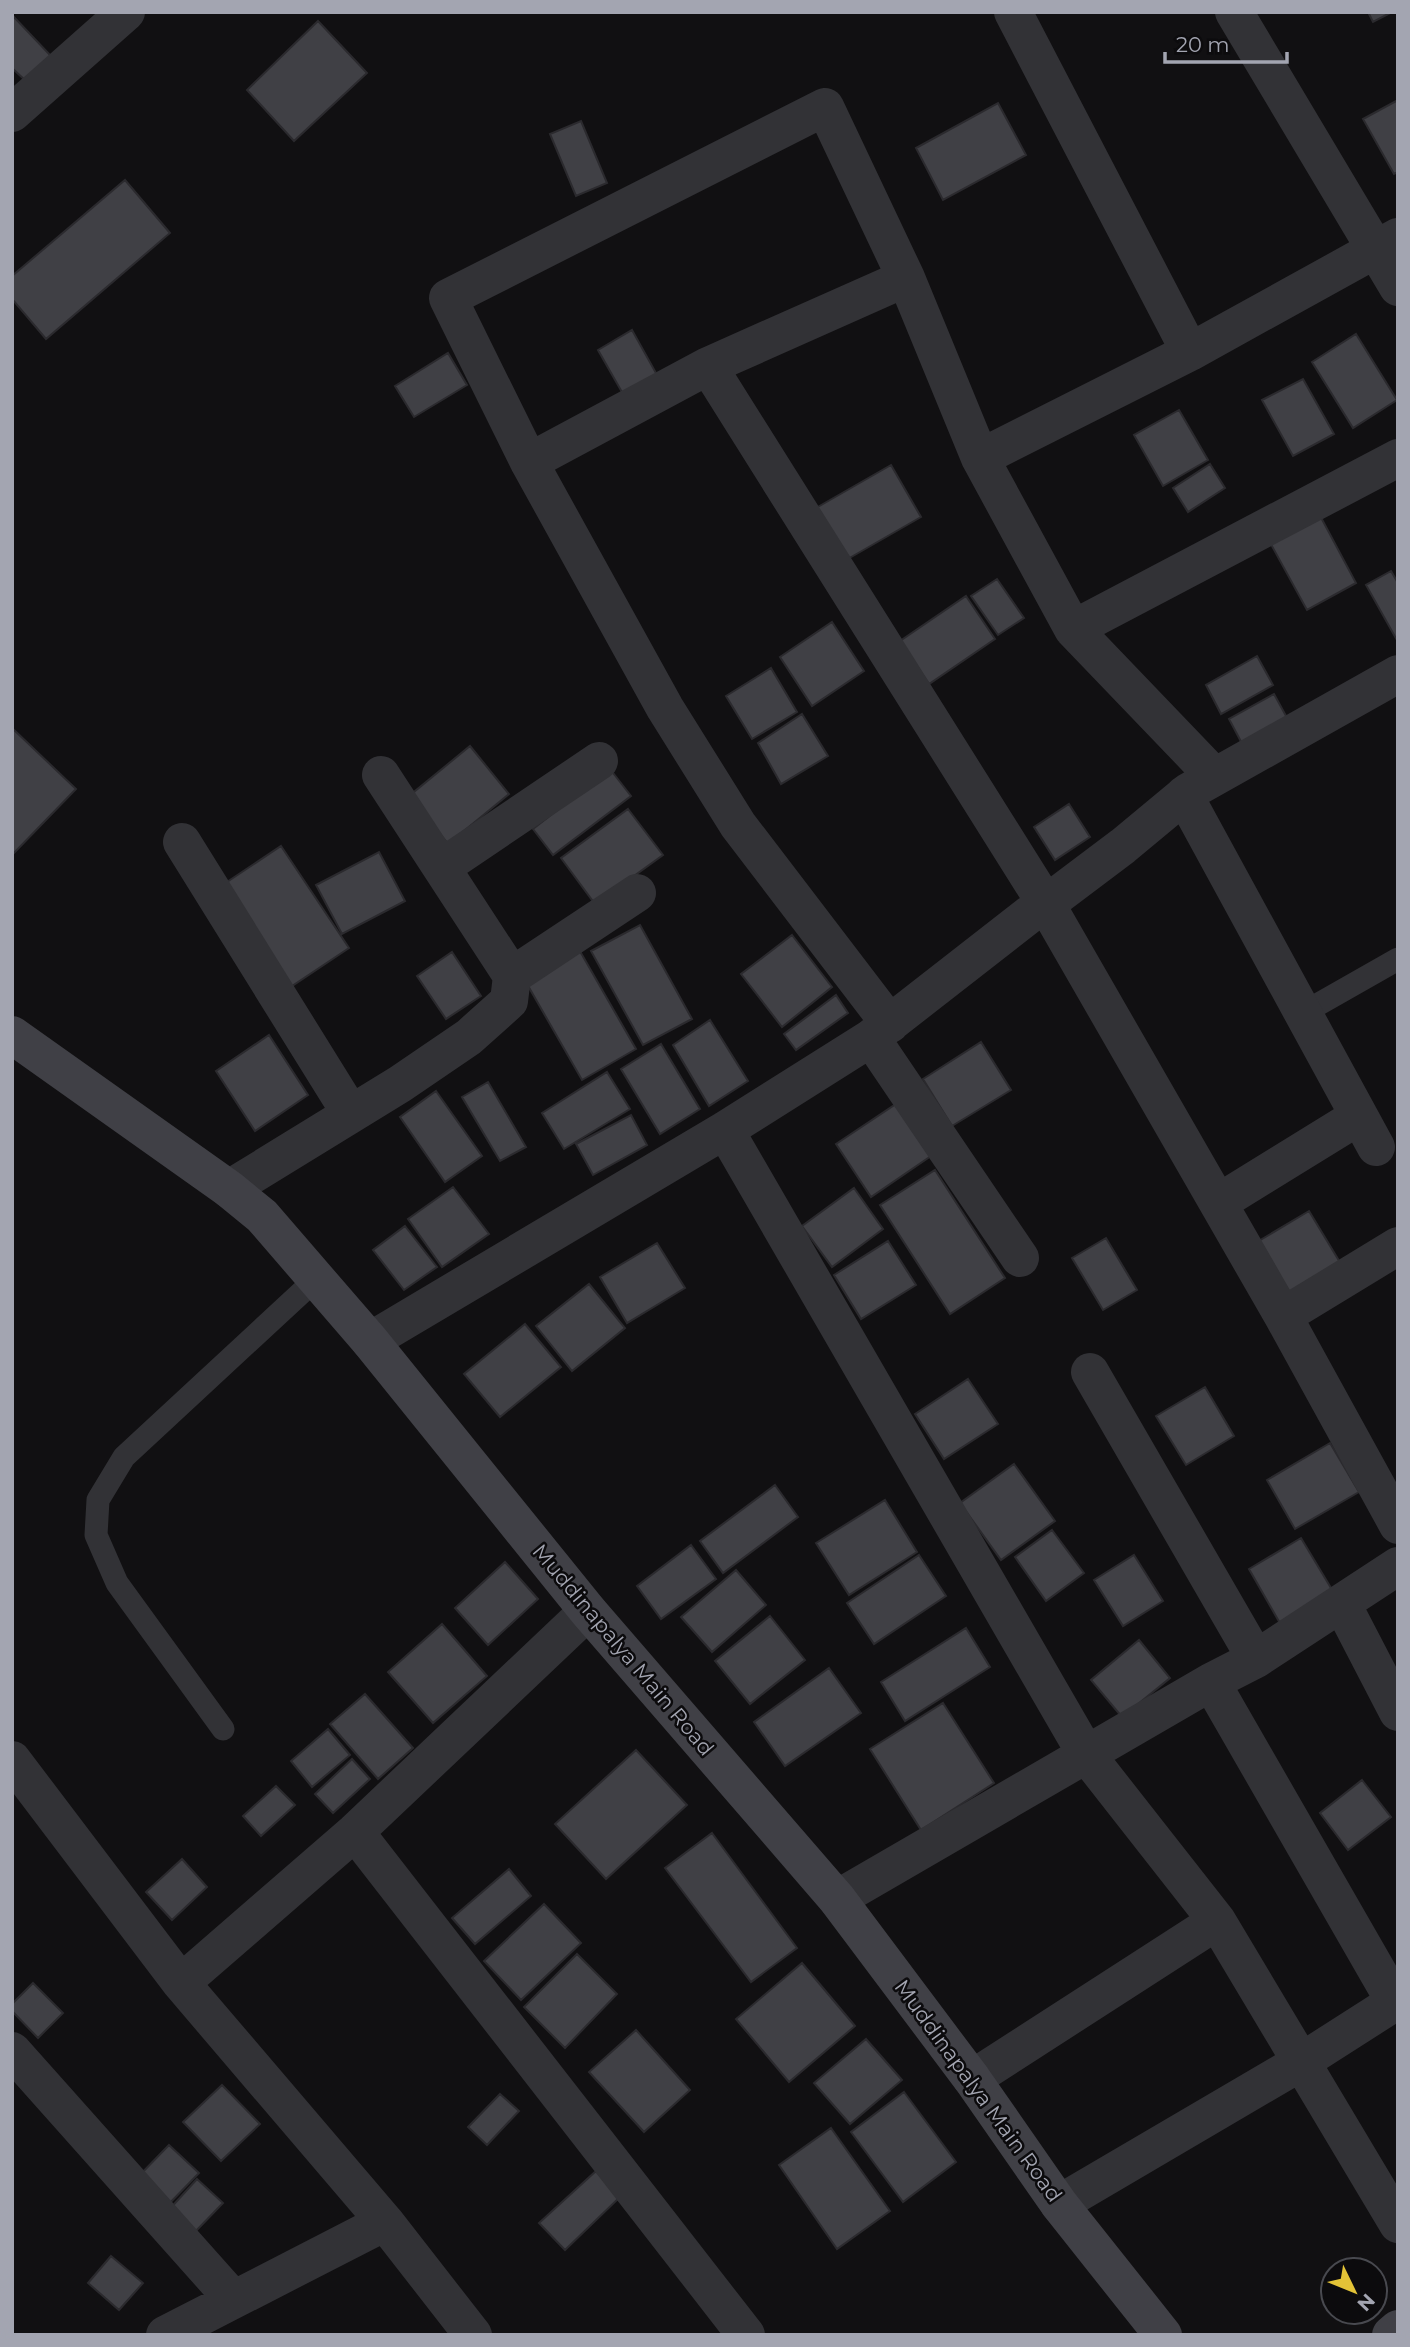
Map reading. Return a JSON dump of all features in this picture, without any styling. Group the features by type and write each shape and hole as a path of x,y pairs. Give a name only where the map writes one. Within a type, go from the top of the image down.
{"street":[{"path":"12,113 126,12"},
{"path":"1013,12 1190,352"},
{"path":"1234,12 1386,242 1398,287"},
{"path":"1020,1258 880,1031 738,825 665,708 529,461 448,298 825,107 906,278 981,458 1073,629 1199,785 1303,1013 1368,1131 1218,1203"},
{"path":"981,458 1190,352 1386,242"},
{"path":"529,461 708,366 906,278"},
{"path":"708,366 1046,904 1283,1316 1398,1525"},
{"path":"1073,629 1398,458"},
{"path":"370,1341 725,1130 880,1031 1199,785 1398,674"},
{"path":"442,867 599,761"},
{"path":"229,1189 469,1037 509,1001 512,976 382,775"},
{"path":"182,842 351,1114"},
{"path":"512,976 637,892"},
{"name":"Muddinapalya Main Road","path":"12,1035 229,1189 262,1216 370,1341 588,1611 837,1899 972,2079 1059,2204 1163,2335"},
{"path":"725,1130 1086,1754 1217,1921 1398,2224"},
{"path":"1283,1316 1398,1246"},
{"path":"1090,1372 1256,1659"},
{"path":"837,1899 1256,1659 1398,1566"},
{"path":"1342,1604 1398,1712"},
{"path":"181,1983 355,1832 588,1611"},
{"path":"1059,2204 1301,2062 1396,2001 1212,1682"},
{"path":"12,1760 181,1983 385,2222 473,2335"},
{"path":"355,1832 746,2335"},
{"path":"972,2079 1217,1921"},
{"path":"12,2051 233,2299"},
{"path":"165,2335 385,2222"},
{"path":"1391,2335 1398,2329"}],"lane":[{"path":"1303,1013 1398,959"},
{"path":"223,1729 117,1583 96,1535 98,1500 124,1457 315,1280"}],"building":[{"path":"1368,12 1392,12 1373,22"},
{"path":"12,15 51,56 27,82 12,68"},
{"path":"318,21 367,73 294,141 247,90"},
{"path":"1398,100 1398,172 1394,174 1363,119"},
{"path":"998,103 1026,155 943,200 916,148"},
{"path":"581,121 607,183 576,196 550,134"},
{"path":"125,180 170,233 46,339 12,299 12,276"},
{"path":"632,330 661,382 627,401 598,350"},
{"path":"1356,334 1397,400 1353,428 1312,362"},
{"path":"448,353 467,385 414,417 395,386"},
{"path":"1303,379 1334,434 1293,456 1262,400"},
{"path":"1179,410 1208,460 1163,486 1134,435"},
{"path":"1210,464 1225,488 1188,512 1173,488"},
{"path":"891,465 921,517 846,560 816,508"},
{"path":"1317,510 1356,583 1307,610 1267,537"},
{"path":"1391,571 1398,583 1398,642 1366,585"},
{"path":"997,579 1024,618 998,635 971,596"},
{"path":"966,596 995,639 929,684 900,641"},
{"path":"832,622 864,671 812,706 780,657"},
{"path":"1257,656 1273,685 1221,714 1206,685"},
{"path":"771,668 797,712 752,739 726,696"},
{"path":"1274,694 1291,725 1246,751 1229,719"},
{"path":"802,714 828,756 781,784 758,743"},
{"path":"12,728 76,789 12,855"},
{"path":"470,746 509,794 448,844 409,796"},
{"path":"610,769 631,796 553,855 533,829"},
{"path":"1069,804 1090,837 1055,860 1034,827"},
{"path":"628,809 663,855 595,904 561,858"},
{"path":"281,846 349,948 286,990 218,888"},
{"path":"379,852 405,901 342,934 316,885"},
{"path":"640,925 692,1019 643,1045 591,951"},
{"path":"792,935 832,987 782,1027 741,974"},
{"path":"577,946 636,1049 582,1080 523,977"},
{"path":"452,952 481,996 446,1019 417,976"},
{"path":"836,995 848,1013 796,1050 784,1034"},
{"path":"710,1020 748,1081 709,1106 673,1045"},
{"path":"269,1035 308,1095 255,1131 216,1071"},
{"path":"981,1042 1011,1090 952,1126 923,1079"},
{"path":"661,1044 700,1109 660,1134 621,1069"},
{"path":"607,1072 630,1109 564,1149 542,1113"},
{"path":"488,1082 526,1147 500,1161 462,1097"},
{"path":"436,1091 482,1156 445,1182 400,1117"},
{"path":"896,1104 931,1156 871,1197 836,1144"},
{"path":"631,1115 647,1145 593,1175 576,1144"},
{"path":"935,1170 1005,1278 950,1314 880,1205"},
{"path":"453,1187 489,1234 442,1267 408,1219"},
{"path":"854,1188 883,1229 832,1267 802,1226"},
{"path":"1309,1211 1344,1269 1292,1301 1257,1242"},
{"path":"405,1226 437,1267 404,1290 373,1250"},
{"path":"1106,1238 1137,1290 1103,1310 1072,1258"},
{"path":"888,1241 916,1285 861,1319 834,1275"},
{"path":"657,1243 685,1288 627,1323 600,1277"},
{"path":"589,1284 625,1328 572,1371 536,1326"},
{"path":"525,1324 561,1367 500,1417 464,1374"},
{"path":"968,1379 998,1424 944,1459 915,1414"},
{"path":"1205,1387 1234,1436 1186,1465 1156,1416"},
{"path":"1330,1443 1359,1492 1295,1529 1267,1480"},
{"path":"1014,1464 1055,1521 1001,1560 960,1503"},
{"path":"775,1485 798,1517 723,1573 700,1541"},
{"path":"885,1500 917,1552 849,1595 816,1543"},
{"path":"1052,1530 1084,1573 1046,1601 1015,1557"},
{"path":"1301,1538 1334,1593 1281,1625 1249,1569"},
{"path":"691,1545 716,1579 661,1619 637,1586"},
{"path":"919,1555 946,1596 874,1644 847,1603"},
{"path":"1134,1555 1163,1601 1123,1626 1094,1580"},
{"path":"505,1562 538,1599 488,1645 455,1608"},
{"path":"736,1570 766,1605 712,1652 681,1617"},
{"path":"770,1616 805,1660 750,1704 715,1661"},
{"path":"442,1624 487,1676 433,1723 388,1672"},
{"path":"966,1628 990,1667 905,1721 881,1682"},
{"path":"1139,1640 1170,1678 1122,1717 1091,1680"},
{"path":"829,1668 861,1713 785,1766 754,1722"},
{"path":"365,1694 413,1748 378,1779 330,1724"},
{"path":"943,1703 994,1783 921,1830 870,1749"},
{"path":"328,1729 350,1755 312,1787 291,1761"},
{"path":"636,1750 687,1805 606,1879 555,1824"},
{"path":"352,1759 370,1779 333,1813 315,1794"},
{"path":"1362,1780 1391,1817 1348,1850 1320,1813"},
{"path":"276,1786 295,1805 261,1836 243,1816"},
{"path":"712,1833 797,1948 751,1982 665,1868"},
{"path":"182,1859 207,1887 172,1920 146,1892"},
{"path":"509,1869 531,1896 475,1944 452,1918"},
{"path":"544,1904 581,1943 521,2000 484,1961"},
{"path":"577,1954 617,1994 565,2048 524,2007"},
{"path":"802,1963 855,2026 789,2082 736,2019"},
{"path":"33,1983 63,2013 38,2038 12,2011 12,2004"},
{"path":"636,2030 690,2090 644,2132 589,2072"},
{"path":"866,2039 902,2080 850,2124 814,2083"},
{"path":"222,2085 260,2124 221,2161 183,2122"},
{"path":"904,2092 956,2162 903,2202 851,2132"},
{"path":"500,2094 519,2111 487,2145 468,2127"},
{"path":"831,2128 890,2211 837,2249 779,2165"},
{"path":"169,2145 199,2173 161,2212 132,2183"},
{"path":"596,2171 620,2197 565,2250 539,2223"},
{"path":"197,2179 223,2203 191,2236 166,2213"},
{"path":"111,2256 143,2283 119,2310 88,2283"}]}
